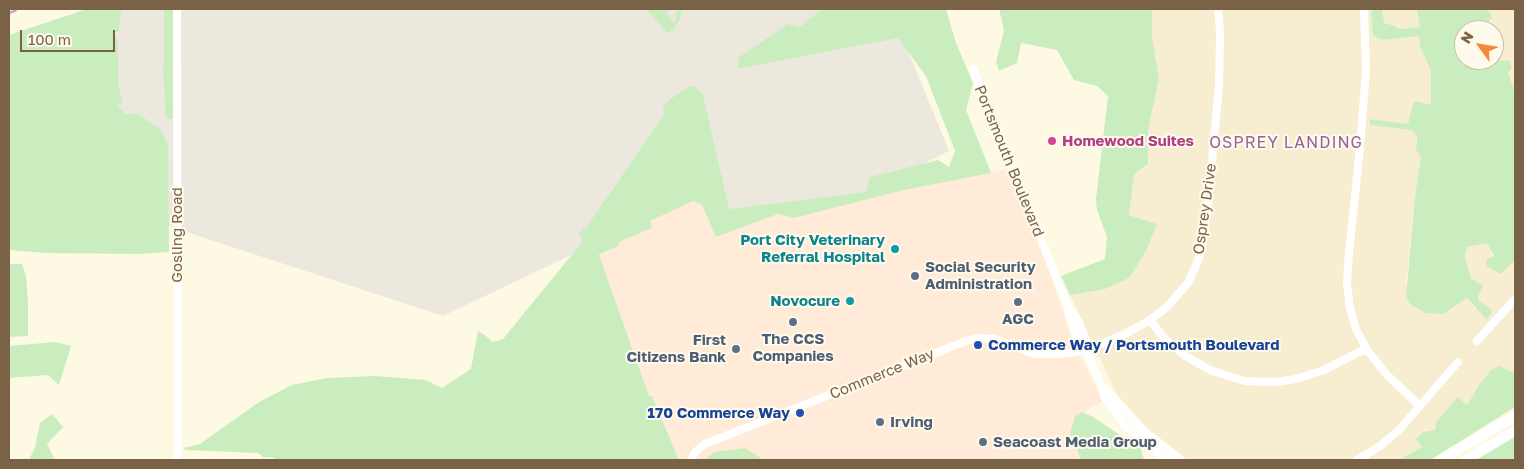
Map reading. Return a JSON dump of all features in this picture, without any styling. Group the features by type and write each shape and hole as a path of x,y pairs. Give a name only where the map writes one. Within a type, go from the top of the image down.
{"main road":[{"path":"1441,460 1515,416"},
{"path":"1466,460 1515,431"}],"street":[{"name":"Gosling Road","path":"178,9 178,460"},
{"name":"Osprey Drive","path":"1085,350 1150,320 1167,307 1183,290 1194,270 1202,247 1208,204 1219,86 1220,30 1218,9"},
{"path":"1364,9 1366,72 1347,282 1353,319 1366,350 1387,375 1420,406"},
{"name":"Portsmouth Boulevard","path":"972,70 1068,307 1078,320 1085,338 1085,350 1101,384 1105,398 1118,417 1139,438 1167,460"},
{"path":"1477,340 1515,299"},
{"path":"1150,320 1164,338 1184,355 1210,370 1244,381 1276,382 1296,379 1324,370 1366,350"},
{"name":"Commerce Way","path":"691,460 697,450 705,444 971,339 994,339 1028,352 1042,354 1085,350"},
{"path":"1356,460 1389,439 1399,430 1458,362"},
{"name":"Portsmouth Boulevard","path":"1101,384 1142,430 1182,460"}],"shaded area":[{"path":"115,9 891,9 949,151 864,193 724,216 710,189 443,316 168,226 168,146 116,124"},
{"path":"1152,9 1417,9 1420,27 1400,29 1384,23 1371,14 1374,36 1384,40 1419,36 1420,47 1431,70 1431,105 1408,124 1370,119 1371,125 1411,130 1417,136 1416,149 1421,157 1406,285 1426,313 1443,314 1467,297 1476,310 1479,301 1465,257 1467,247 1487,242 1500,274 1515,261 1515,373 1499,366 1491,370 1466,406 1458,398 1435,431 1416,439 1422,447 1399,460 1187,460 1154,436 1116,393 1070,295 1105,289 1157,224 1129,215 1134,173 1148,164 1148,131 1159,79 1152,38"},
{"path":"1488,9 1515,9 1515,92 1508,73 1512,68 1509,60 1504,61 1504,20 1489,20 1491,17"},
{"path":"1008,169 1049,270 1072,340 1103,401 1075,416 1070,433 1081,460 764,460 744,448 714,452 704,460 679,460 652,396 649,397 599,256 618,246 618,242 652,228 650,221 693,201 702,205 716,237 778,214 794,218 904,190"}],"green space":[{"path":"87,9 121,9 119,31 114,33 118,43 118,84 123,104 117,105 126,115 137,113 161,130 168,146 169,252 140,254 45,253 9,250 9,35"},
{"path":"164,9 173,9 173,119 166,117 163,68"},
{"path":"646,9 668,9 667,13 673,23 677,17 675,16 677,9 682,9 674,30 667,33"},
{"path":"822,9 946,9 956,43 973,83 966,110 991,173 904,190 794,218 778,214 716,237 702,205 693,201 650,221 652,228 619,242 618,246 599,255 649,396 652,396 679,460 275,460 275,458 263,457 258,453 186,450 183,448 200,444 259,402 292,385 327,378 375,376 426,380 442,388 471,369 478,331 492,342 503,339 583,241 579,234 586,228 664,115 663,107 669,100 690,86 696,87 703,95 729,209 866,192 870,177 938,160 949,167 955,151 926,76 898,38 737,69 739,57 788,24 800,27"},
{"path":"999,9 1152,9 1152,38 1159,79 1148,131 1148,164 1134,174 1129,215 1157,224 1146,251 1129,278 1105,289 1070,295 1061,276 1105,259 1107,237 1097,210 1096,199 1108,96 1097,86 1074,80 1057,50 1021,43 1017,63 999,71 996,62 1004,30"},
{"path":"1372,9 1382,9 1384,23 1400,29 1420,27 1417,9 1488,9 1492,17 1490,20 1454,20 1454,70 1504,70 1504,61 1509,60 1512,68 1508,73 1515,92 1515,261 1500,274 1487,266 1486,260 1494,256 1487,243 1467,247 1465,257 1471,278 1483,286 1478,295 1479,301 1492,310 1486,319 1467,298 1443,314 1426,313 1411,305 1406,296 1415,196 1421,157 1416,150 1417,136 1411,130 1370,125 1370,119 1408,124 1414,101 1431,105 1431,70 1420,47 1419,36 1384,40 1373,36"},
{"path":"9,264 22,264 26,277 28,336 9,337"},
{"path":"55,342 71,346 59,385 48,375 9,378 9,346"},
{"path":"1499,366 1515,373 1515,407 1430,460 1399,460 1422,447 1416,439 1423,432 1435,430 1437,421 1458,397 1467,405 1491,370"},
{"path":"1082,412 1093,417 1141,449 1144,460 1081,460 1070,433 1075,416"},
{"path":"52,414 63,427 47,444 55,460 29,460 35,447 40,423"},
{"path":"1515,436 1515,460 1475,460"},
{"path":"745,448 764,460 704,460 714,452"}],"railway":[{"path":"9,13 20,9"}],"place":[{"name":"Homewood Suites","path":"1052,141"},
{"name":"Port City Veterinary Referral Hospital","path":"895,249"},
{"name":"Social Security Administration","path":"915,276"},
{"name":"Novocure","path":"850,301"},
{"name":"AGC","path":"1018,302"},
{"name":"The CCS Companies","path":"793,322"},
{"name":"Commerce Way / Portsmouth Boulevard","path":"978,345"},
{"name":"First Citizens Bank","path":"736,349"},
{"name":"170 Commerce Way","path":"800,413"},
{"name":"Irving","path":"880,422"},
{"name":"Seacoast Media Group","path":"983,442"}],"district":[{"name":"OSPREY LANDING","path":"1286,143"}]}
